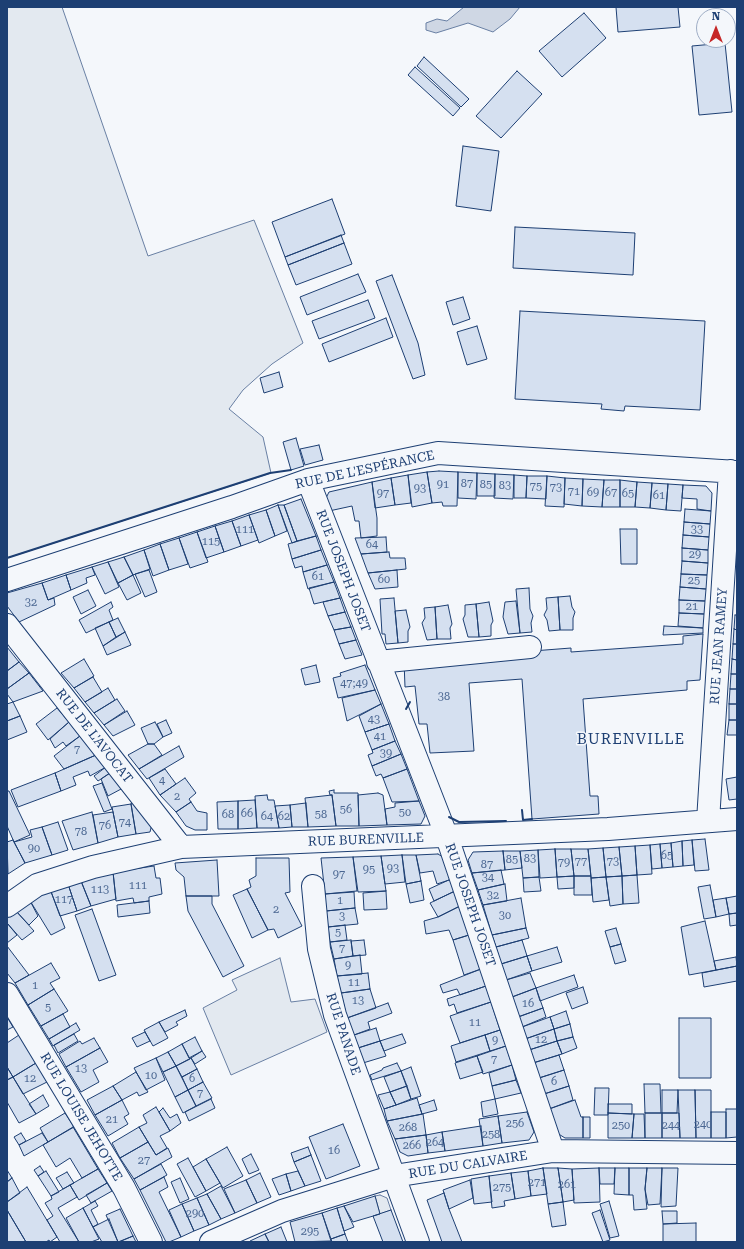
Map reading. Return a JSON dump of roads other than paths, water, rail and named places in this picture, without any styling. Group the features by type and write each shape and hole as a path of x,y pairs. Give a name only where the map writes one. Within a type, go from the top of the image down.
{"street":[{"name":"RUE DE L'ESPÉRANCE","path":"7,580 232,507 308,480 438,453 734,471"},
{"name":"RUE JEAN RAMEY","path":"708,821 734,471"},
{"name":"RUE JOSEPH JOSET","path":"308,480 447,837 553,1152"},
{"name":"RUE DE L'AVOCAT","path":"7,625 181,847"},
{"path":"378,662 530,647"},
{"name":"RUE BURENVILLE","path":"7,906 37,885 93,867 181,847 447,837 608,829 737,819"},
{"name":"RUE PANADE","path":"313,886 318,948 335,1015 418,1242"},
{"name":"RUE LOUISE JEHOTTE","path":"7,994 124,1188 151,1242"},
{"name":"RUE DU CALVAIRE","path":"211,1242 282,1211 394,1176 553,1152 737,1153"}],"district":[{"name":"BURENVILLE","path":"631,740"}]}
